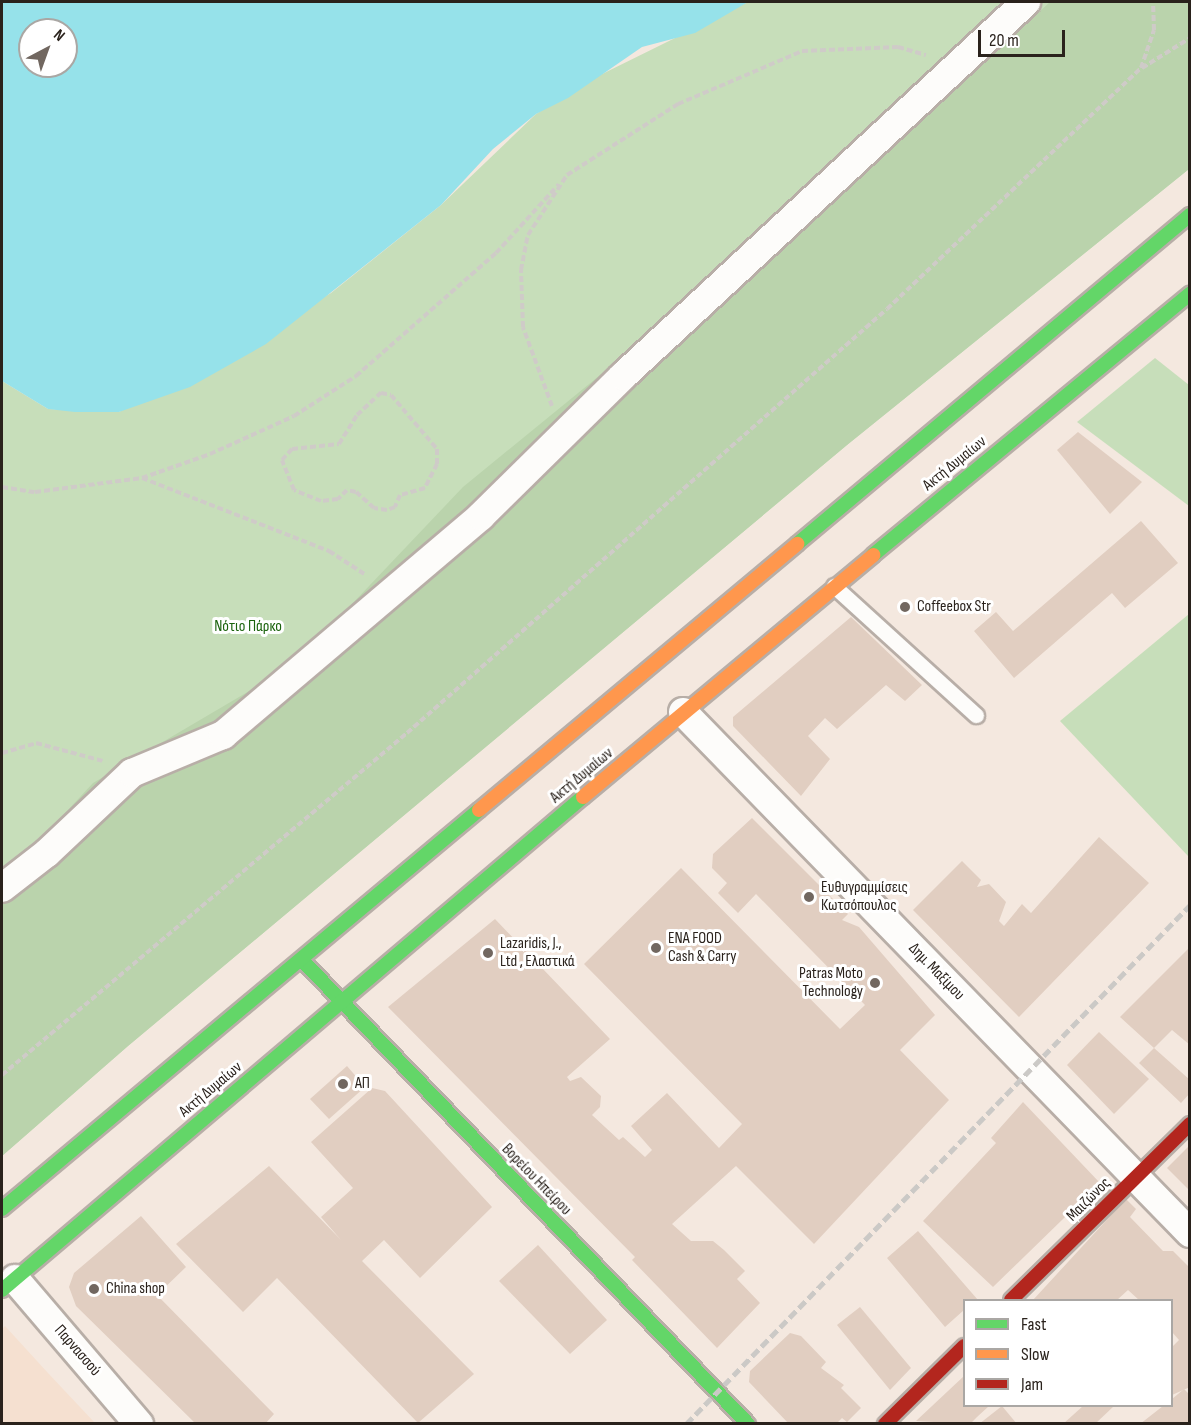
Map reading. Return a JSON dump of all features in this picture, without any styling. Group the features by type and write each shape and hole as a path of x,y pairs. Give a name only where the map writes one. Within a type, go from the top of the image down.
{"main road":[{"path":"2,1209 1190,215"},
{"name":"Ακτή Δυμαίων","path":"8,1284 682,712 1190,294"},
{"name":"Βορείου Ηπείρου","path":"301,959 748,1424"},
{"name":"Μαιζώνος","path":"1018,1298 1190,1124"},
{"path":"885,1424 963,1347"}],"street":[{"path":"2,888 47,854 132,773 223,735 481,516 563,435 1026,2"},
{"name":"Δημ. Μαξίμου","path":"682,712 1190,1233"},
{"name":"Παρνασσού","path":"8,1284 139,1424"}],"lane":[{"path":"834,586 976,715"},
{"path":"898,1411 908,1424"}],"path":[{"path":"1141,69 1154,30 1153,2"},
{"path":"2,1075 406,733 887,309 1141,69 1190,38"},
{"path":"2,487 35,492 142,478 210,454 294,416 356,376 496,252 567,175 678,104 802,51 898,46 959,64"},
{"path":"563,435 523,327 521,270 528,235 567,175"},
{"path":"381,393 391,395 437,449 437,464 425,488 400,495 395,507 387,510 374,508 356,492 347,490 338,499 321,501 294,490 282,460 292,448 339,444 347,437 357,415 381,393"},
{"path":"142,478 328,551 391,592"},
{"path":"2,753 36,743 91,756 132,773"}],"shaded area":[{"path":"5,1326 95,1423 2,1423 2,1329"}],"green space":[{"name":"Νότιο Πάρκο","path":"748,2 1189,2 1189,169 847,445 128,1046 2,1156 2,381 48,409 119,412 331,293 441,205 536,114 592,79"},
{"path":"1050,2 1189,2 1189,169 847,445 128,1046 2,1156 2,881 93,783 295,664 463,487 998,50"},
{"path":"1155,358 1189,385 1189,506 1077,422"},
{"path":"1189,614 1190,854 1188,856 1060,721"}],"water":[{"path":"2,2 748,2 695,33 642,47 568,98 536,114 493,149 441,205 266,344 190,387 119,412 75,412 48,409 2,381"}],"building":[{"path":"1078,432 1142,482 1110,514 1057,450"},
{"path":"1141,521 1178,563 1125,608 1112,593 1014,678 974,631 996,612 1013,631"},
{"path":"851,617 922,685 905,701 886,685 837,729 825,718 808,736 830,759 801,796 733,726 733,717"},
{"path":"752,818 848,914 842,920 859,927 935,1015 900,1050 949,1100 814,1244 736,1166 672,1224 691,1241 713,1241 724,1250 745,1271 737,1279 760,1303 717,1348 632,1260 635,1257 388,1007 495,919 610,1039 567,1077 570,1081 581,1077 601,1096 600,1107 592,1115 619,1140 623,1137 645,1157 652,1150 631,1126 667,1093 719,1148 742,1124 584,964 681,868 840,1029 865,1005 756,894 738,913 718,893 727,883 712,868 713,854"},
{"path":"1099,837 1149,883 1019,1017 913,910 962,861 981,880 977,887 989,884 1006,902 999,921 1004,926 1022,904 1031,913"},
{"path":"1190,947 1190,1045 1172,1030 1154,1048 1120,1017"},
{"path":"1099,1032 1149,1079 1114,1114 1067,1065"},
{"path":"1154,1048 1190,1080 1190,1093 1181,1103 1139,1063"},
{"path":"347,1066 365,1087 329,1119 310,1099"},
{"path":"372,1088 385,1091 492,1207 420,1278 384,1240 362,1261 474,1374 418,1423 277,1278 243,1312 176,1244 269,1166 341,1240 321,1217 353,1188 311,1142"},
{"path":"1023,1102 1100,1183 993,1287 923,1221 996,1143 991,1138"},
{"path":"1190,1145 1190,1191 1167,1168"},
{"path":"1126,1199 1136,1209 1130,1217 1163,1251 1173,1251 1190,1268 1190,1387 1173,1395 1173,1346 1179,1340 1173,1333 1173,1299 1138,1299 1128,1290 1118,1299 1034,1299"},
{"path":"141,1216 186,1267 157,1295 274,1414 265,1424 196,1424 76,1306 69,1287 74,1273"},
{"path":"918,1231 977,1299 963,1299 963,1311 945,1327 887,1258"},
{"path":"538,1245 607,1320 570,1354 499,1281"},
{"path":"860,1307 911,1368 890,1390 837,1325"},
{"path":"790,1333 801,1336 826,1362 821,1368 844,1385 841,1388 861,1408 847,1422 842,1418 836,1424 789,1424 749,1382 750,1371"},
{"path":"963,1377 963,1407 988,1407 970,1424 916,1421"},
{"path":"1184,1389 1190,1395 1190,1424 1140,1424 1162,1407 1173,1407 1173,1398"},
{"path":"1003,1407 1017,1424 979,1424"},
{"path":"1082,1407 1113,1407 1095,1424 1063,1424"}],"railway":[{"path":"686,1424 1190,905"}],"traffic: fast":[{"path":"797,544 1190,215"},
{"path":"873,555 1190,294"},
{"path":"2,1290 583,797"},
{"path":"2,1209 479,810"},
{"path":"301,959 748,1424"}],"traffic: slow":[{"path":"479,810 797,544"},
{"path":"583,797 873,555"}],"traffic: jam":[{"path":"1012,1299 1190,1124"},
{"path":"885,1424 963,1347"}],"place":[{"name":"Coffeebox Str","path":"905,607"},
{"name":"Ευθυγραμμίσεις Κωτσόπουλος","path":"809,897"},
{"name":"ENA FOOD Cash & Carry","path":"656,948"},
{"name":"Lazaridis, J., Ltd , Ελαστικά","path":"488,953"},
{"name":"Patras Moto Technology","path":"875,983"},
{"name":"ΑΠ","path":"343,1084"},
{"name":"China shop","path":"94,1289"}]}
